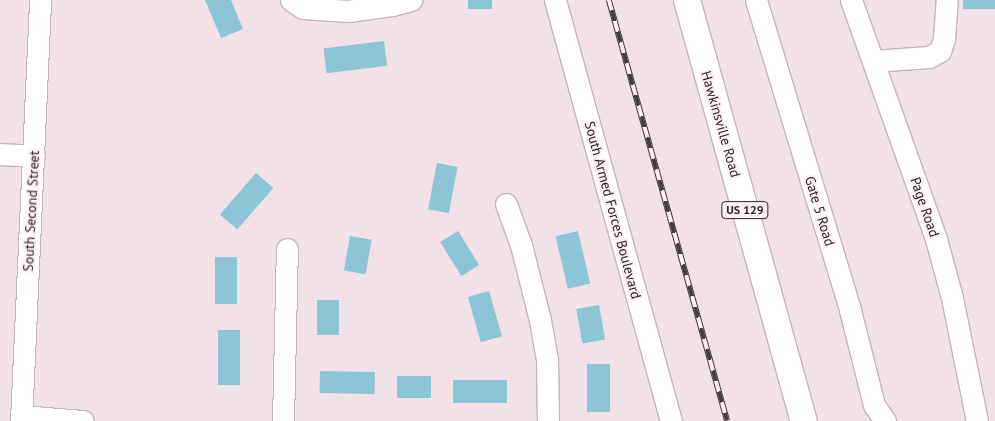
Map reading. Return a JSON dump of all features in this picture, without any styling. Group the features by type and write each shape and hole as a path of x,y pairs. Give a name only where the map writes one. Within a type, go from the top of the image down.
{"main road":[{"name":"Hawkinsville Road","path":"687,0 804,421"}],"street":[{"name":"South Second Street","path":"21,419 40,0"},
{"path":"291,0 302,8 348,11 392,5 412,0"},
{"name":"South Armed Forces Boulevard","path":"556,0 671,421"},
{"name":"Gate 5 Road","path":"756,0 847,301 874,405 885,421"},
{"name":"Page Road","path":"851,0 936,239 952,298 978,421"},
{"path":"873,61 929,57 940,51 944,38 947,0"},
{"path":"0,154 34,156"},
{"path":"506,204 521,245 540,320 547,359 548,421"},
{"path":"282,421 287,249"},
{"path":"21,419 83,421"}],"building":[{"path":"205,0 231,0 243,29 221,38"},
{"path":"468,0 492,0 492,9 468,9"},
{"path":"963,0 995,0 995,9 963,9"},
{"path":"384,41 387,66 327,73 323,48"},
{"path":"437,163 458,167 449,213 428,209"},
{"path":"256,173 273,188 237,230 220,215"},
{"path":"458,231 479,265 461,276 440,242"},
{"path":"578,231 590,284 568,289 556,236"},
{"path":"350,236 372,240 366,274 344,270"},
{"path":"215,257 237,257 237,304 215,304"},
{"path":"489,291 502,336 481,342 468,297"},
{"path":"317,300 339,300 339,335 317,335"},
{"path":"599,305 605,339 582,343 576,309"},
{"path":"218,330 240,330 240,385 218,385"},
{"path":"587,364 610,364 610,412 587,412"},
{"path":"320,371 375,372 375,394 320,393"},
{"path":"397,376 431,376 431,398 397,398"},
{"path":"453,380 507,380 507,403 453,403"}],"railway":[{"path":"609,0 727,421"}]}
